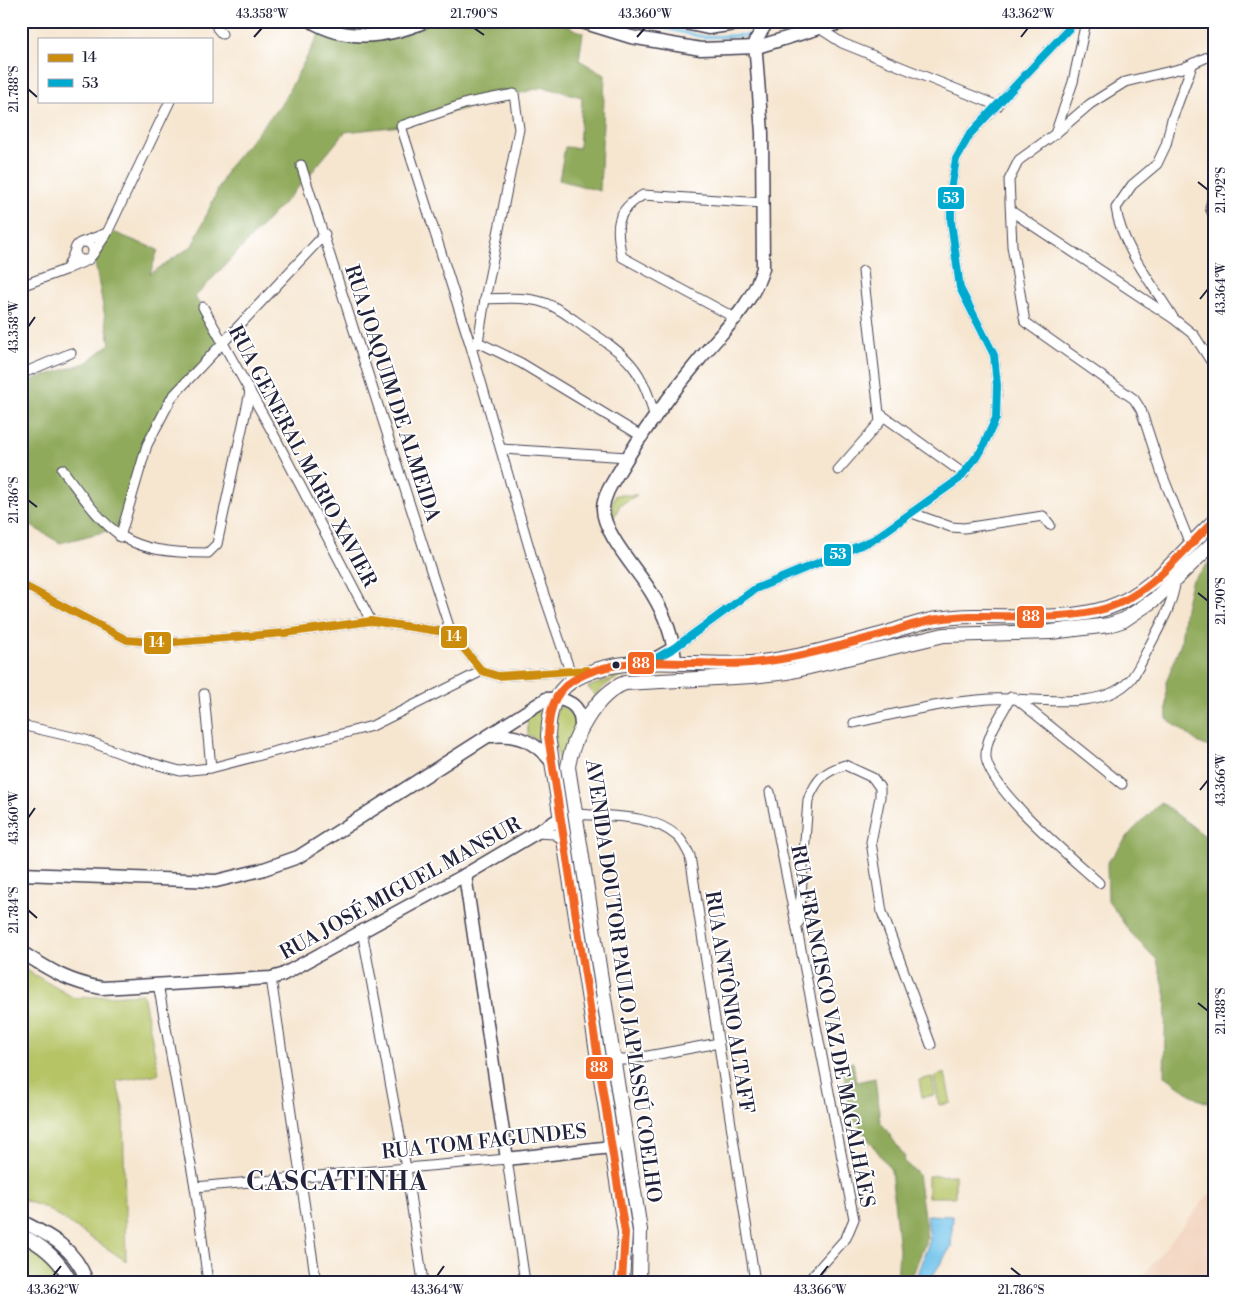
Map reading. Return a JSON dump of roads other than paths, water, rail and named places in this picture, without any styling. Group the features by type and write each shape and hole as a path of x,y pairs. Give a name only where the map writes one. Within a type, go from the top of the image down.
{"main road":[{"path":"556,698 571,676 613,666 675,663 751,663 847,644 936,619 963,616 1066,615 1105,609 1123,602 1140,592 1214,521"},
{"path":"1176,579 1214,542"},
{"name":"AVENIDA DOUTOR PAULO JAPIASSÚ COELHO","path":"639,1282 640,1230 624,1138 568,767 573,744 584,723 605,696 616,686 625,683 752,676 788,672 944,635 1051,632 1109,625 1137,613 1176,579"},
{"path":"584,723 588,712 612,684 628,676 668,672 673,669 675,663"},
{"name":"AVENIDA DOUTOR PAULO JAPIASSÚ COELHO","path":"556,698 549,714 548,736 625,1234 622,1282"}],"street":[{"path":"220,21 217,28 222,34"},
{"path":"311,21 330,30 366,37 395,33 426,21"},
{"path":"579,21 631,37 700,49 757,47 822,24 852,21"},
{"path":"676,21 708,28 755,21"},
{"path":"675,663 674,648 652,594 605,524 603,508 607,494 628,457 699,360 737,319 758,286 763,268 763,203 762,133 756,40 768,21"},
{"path":"646,664 674,648 755,589 873,540 964,474 981,451 996,418 997,385 994,355 960,288 951,221 951,190 956,159 970,134 1075,22 1089,24 1073,82 1055,134"},
{"path":"822,24 842,44 998,106"},
{"path":"1190,544 1162,474 1141,410 1134,399 1025,322 1017,283 1009,180 1019,160 1055,134 1090,104 1125,82 1183,68 1214,54"},
{"path":"1174,319 1125,239 1118,222 1116,208 1132,184 1157,164 1166,145 1172,119 1193,63"},
{"path":"21,584 127,640 163,643 285,633 371,621 451,633 482,670 498,676 571,676 535,568 501,449 475,344 401,126 467,103 514,94 519,129 475,344"},
{"path":"21,286 67,269 91,257 108,233 170,102"},
{"name":"RUA JOAQUIM DE ALMEIDA","path":"301,165 325,234 451,633"},
{"path":"1214,192 1210,208 1214,216"},
{"path":"737,319 622,257 619,242 621,214 629,203 643,195 763,203"},
{"path":"1011,211 1174,319 1194,335 1214,366"},
{"path":"67,269 78,244 108,233"},
{"path":"120,537 147,445 172,397 224,344 325,234"},
{"path":"83,242 92,246 91,257"},
{"path":"75,250 76,256 80,260 91,257"},
{"path":"838,470 880,422 864,271"},
{"path":"484,299 516,298 552,305 620,351 638,374 649,393 655,420"},
{"name":"RUA GENERAL MÁRIO XAVIER","path":"203,307 371,621"},
{"path":"475,344 521,363 643,437"},
{"path":"21,374 71,353"},
{"path":"62,469 99,518 120,537 147,548 178,553 208,554 217,544 250,392"},
{"path":"879,412 964,474"},
{"path":"501,449 628,457"},
{"path":"912,513 951,527 964,528 1043,516 1050,524"},
{"path":"854,723 956,701 1012,697 1052,701 1084,700 1116,691 1130,679 1138,667 1172,602 1176,579"},
{"path":"21,725 86,740 128,756 180,770 211,768 372,726 482,670"},
{"path":"204,694 211,768"},
{"path":"1012,697 1122,784"},
{"path":"1012,697 990,737 986,757 997,781 1020,809 1099,883"},
{"path":"21,874 216,880 261,870 298,857 546,699 563,699 576,707 584,723"},
{"path":"490,736 515,735 536,746 552,761"},
{"path":"798,935 808,800 815,784 828,770 845,765 874,778 880,788 871,842 882,912 931,1045"},
{"name":"RUA FRANCISCO VAZ DE MAGALHÃES","path":"770,792 854,1219 846,1238 807,1282"},
{"name":"RUA ANTÔNIO ALTAFF","path":"576,814 632,818 658,823 679,837 690,856 755,1282"},
{"name":"RUA JOSÉ MIGUEL MANSUR","path":"21,952 60,977 79,984 102,988 271,978 311,961 465,875 561,818"},
{"name":"RUA JOSÉ MIGUEL MANSUR","path":"537,832 554,834 565,842"},
{"path":"465,875 525,1282"},
{"path":"362,931 406,1168 423,1282"},
{"path":"271,978 302,1177 316,1282"},
{"path":"158,984 195,1187 208,1282"},
{"path":"615,1070 621,1062 626,1060 719,1043"},
{"path":"612,1054 621,1060 626,1060"},
{"name":"RUA TOM FAGUNDES","path":"195,1187 507,1159 612,1147 624,1138"},
{"path":"21,1221 60,1242 74,1256 87,1282"},
{"path":"21,1235 34,1241 50,1254 65,1270 71,1282"}],"water":[{"path":"927,1215 953,1216 951,1247 932,1277 917,1274 930,1240"}],"waterway":[{"path":"632,21 704,37 754,35"}],"district":[{"name":"CASCATINHA","path":"337,1181"}]}
